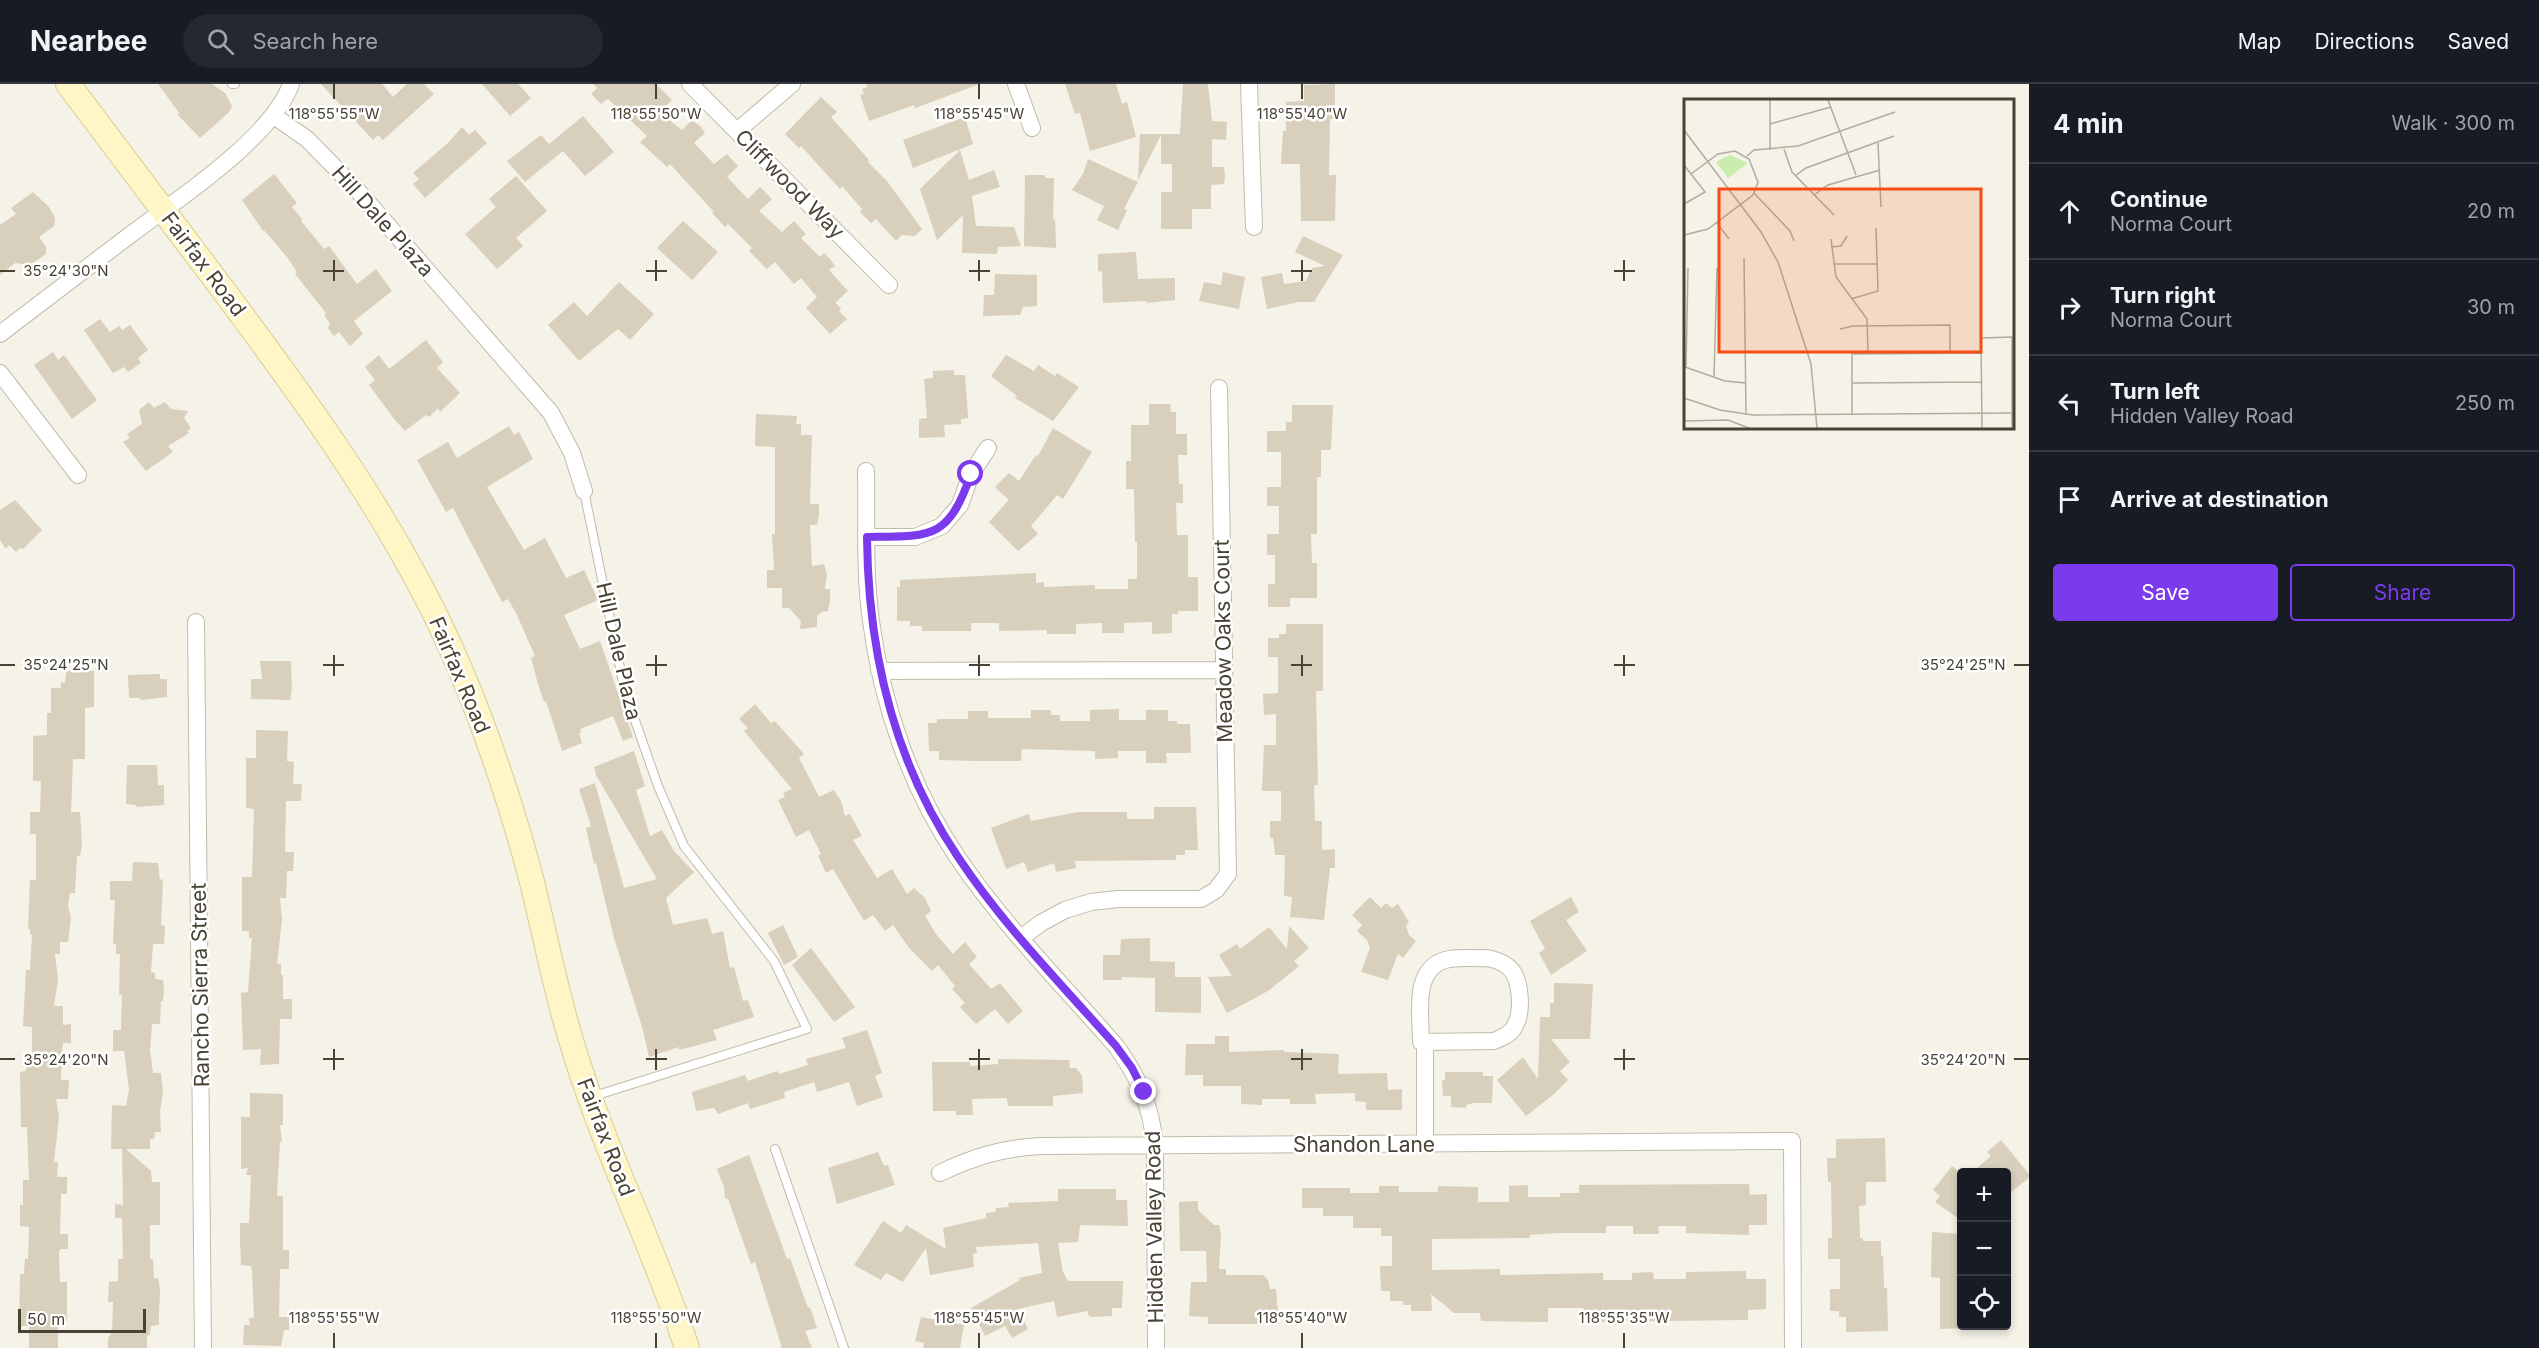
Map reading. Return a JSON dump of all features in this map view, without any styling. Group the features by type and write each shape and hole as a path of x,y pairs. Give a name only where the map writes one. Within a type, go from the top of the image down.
{"main road":[{"name":"Fairfax Road","path":"68,84 322,423 349,463 402,552 450,647 482,723 506,793 530,876 554,980 589,1097 673,1305 687,1348"}],"street":[{"name":"Cliffwood Way","path":"690,84 889,285"},
{"path":"737,131 792,84"},
{"path":"1016,84 1032,128"},
{"path":"1250,84 1254,227"},
{"path":"0,334 164,210 259,133 274,116 289,85"},
{"name":"Hill Dale Plaza","path":"274,116 307,139 358,191 551,413 572,453 584,491"},
{"path":"0,373 78,475"},
{"name":"Meadow Oaks Court","path":"1021,938 1041,923 1065,910 1091,902 1118,899 1201,898 1216,890 1228,874 1219,388"},
{"path":"867,537 915,537 942,526 960,505 971,474 988,448"},
{"name":"Hidden Valley Road","path":"866,471 871,620 879,672 893,723 906,756 933,815 978,886 1116,1046 1132,1068 1144,1092 1152,1118 1155,1145 1156,1348"},
{"name":"Rancho Sierra Street","path":"196,622 203,1348"},
{"path":"879,672 1223,670"},
{"path":"1487,958 1498,960 1514,972 1519,984 1520,1009 1513,1029 1505,1037 1494,1041 1425,1042 1421,1042 1422,982 1427,972 1436,964 1447,959 1487,958"},
{"path":"1425,1042 1425,1143"},
{"name":"Shandon Lane","path":"940,1173 994,1151 1021,1147 1792,1141 1793,1348"}],"lane":[{"name":"Hill Dale Plaza","path":"584,491 625,692 658,786 684,846 774,961 807,1029 589,1097"},
{"path":"775,1149 844,1348"}],"building":[{"path":"158,84 212,84 225,93 232,106 228,113 200,138 178,115 179,113"},
{"path":"321,84 382,84 393,97 407,84 424,84 434,94 383,140 378,135 373,140"},
{"path":"482,84 518,84 531,98 510,116"},
{"path":"593,84 656,84 672,100 659,112 682,130 692,120 701,127 705,133 694,143 714,164 727,154 738,166 727,177 748,199 760,187 772,199 759,211 782,232 794,221 806,234 801,238 820,257 824,253 830,259 835,266 829,270 848,291 835,303 847,319 830,334 806,308 817,297 801,278 794,284 775,262 767,269 749,251 752,248 728,224 725,227 670,164 667,167 640,142 647,136 608,99 601,104 591,94 597,88"},
{"path":"866,84 977,85 915,108 914,105 869,121 860,95 864,94 862,89 868,87"},
{"path":"1065,84 1116,84 1122,104 1127,102 1136,137 1090,151 1080,113 1075,114"},
{"path":"1183,84 1208,84 1212,121 1227,122 1226,140 1212,139 1212,167 1224,167 1224,184 1211,185 1211,209 1192,209 1192,229 1161,229 1161,192 1172,192 1172,164 1161,164 1161,135 1138,180 1140,134 1180,134"},
{"path":"1335,84 1335,119 1330,119 1329,175 1336,175 1335,221 1301,221 1300,164 1281,164 1283,131 1286,131 1286,102 1304,101 1304,85"},
{"path":"821,97 837,112 831,117 887,181 922,229 915,236 902,235 896,241 876,219 871,223 860,212 862,209 842,186 840,189 801,146 799,148 785,134"},
{"path":"583,116 614,152 585,176 563,151 525,182 507,161 541,135 549,144"},
{"path":"965,117 973,144 913,168 903,140"},
{"path":"462,127 469,135 475,130 487,143 425,198 413,184 419,179 413,173 449,142"},
{"path":"960,150 969,180 994,170 1000,187 972,196 976,226 1014,227 1021,246 998,247 997,254 962,253 963,215 937,240 920,189"},
{"path":"1088,159 1138,182 1124,209 1127,210 1118,230 1097,220 1104,206 1072,190 1083,174"},
{"path":"274,174 297,203 292,207 302,219 301,221 324,249 329,246 357,284 376,269 392,291 354,321 363,334 350,346 339,332 334,336 328,328 330,324 324,315 326,313 295,274 297,272 287,257 263,231 242,200"},
{"path":"1025,175 1045,175 1045,178 1054,178 1053,221 1055,218 1056,248 1024,246"},
{"path":"516,176 547,211 516,238 523,246 497,269 465,234 496,207 489,199"},
{"path":"33,192 49,207 55,218 54,226 39,237 46,247 46,254 30,265 15,263 0,275 0,225 16,214 11,208"},
{"path":"683,221 718,252 692,280 657,248"},
{"path":"1303,236 1343,255 1314,302 1299,302 1267,309 1261,277 1282,273 1284,284 1306,281 1312,268 1325,266 1295,252"},
{"path":"1136,252 1138,279 1175,278 1175,300 1103,303 1102,271 1098,272 1098,254"},
{"path":"1223,272 1245,277 1239,309 1199,301 1204,282 1221,285"},
{"path":"995,274 1037,275 1037,306 1023,307 1020,315 983,316 984,295 994,295"},
{"path":"619,282 654,314 630,340 618,329 579,361 548,325 574,302 587,316"},
{"path":"100,319 110,332 119,326 122,330 130,325 148,350 138,358 141,363 128,372 124,367 113,373 84,330"},
{"path":"426,340 443,362 437,368 460,393 440,412 438,408 429,417 426,415 405,431 369,385 375,380 365,367 379,355 389,369"},
{"path":"53,352 58,360 64,355 97,400 72,419 34,365"},
{"path":"1006,355 1034,371 1038,365 1055,376 1057,373 1079,387 1053,421 1015,398 1017,396 991,376"},
{"path":"954,370 954,375 965,375 968,418 961,419 961,424 944,425 945,437 919,438 919,419 927,418 924,379 933,378 933,371"},
{"path":"149,402 154,408 165,402 171,409 188,411 184,418 191,428 187,431 189,433 168,446 173,452 146,471 123,442 130,438 127,434 142,424 139,410"},
{"path":"1149,404 1170,404 1171,412 1176,412 1176,434 1187,434 1187,455 1178,455 1179,484 1183,484 1183,503 1176,503 1177,535 1188,535 1188,577 1198,577 1198,611 1178,611 1178,614 1172,614 1172,633 1152,634 1152,622 1124,623 1124,633 1102,633 1102,623 1076,624 1076,634 1047,634 1047,630 999,631 999,623 971,623 971,631 922,631 922,626 910,626 910,621 897,621 897,587 900,587 900,580 1036,573 1036,583 1044,582 1044,587 1095,585 1095,589 1128,589 1128,579 1137,579 1137,542 1135,542 1134,489 1126,489 1126,461 1131,461 1131,425 1149,425"},
{"path":"1292,405 1333,405 1331,450 1321,450 1321,477 1317,477 1317,534 1311,534 1312,563 1317,563 1317,598 1290,598 1290,607 1268,607 1268,584 1275,584 1275,555 1267,555 1267,534 1279,534 1279,506 1267,506 1267,487 1281,487 1281,452 1267,452 1267,431 1286,431 1286,422 1292,422"},
{"path":"756,414 797,416 796,424 801,424 801,435 812,435 810,504 819,504 819,515 817,525 810,525 812,566 824,564 827,574 825,589 830,589 828,611 817,616 817,627 800,629 801,621 789,608 782,608 782,588 767,588 767,570 774,570 772,534 775,534 775,447 755,446"},
{"path":"509,426 514,435 519,432 533,459 487,487 524,550 545,538 566,578 584,570 598,600 564,615 580,649 600,641 633,737 623,741 613,716 580,729 582,743 562,751 538,684 531,658 535,656 517,615 508,599 502,602 453,508 446,512 417,460 448,442 457,458"},
{"path":"1053,428 1092,452 1063,499 1057,495 1031,526 1038,534 1018,551 989,522 1009,500 995,487 1009,473 1019,481 1036,455 1038,456"},
{"path":"15,500 42,530 23,549 20,548 16,552 9,545 6,549 0,540 0,510"},
{"path":"1286,624 1323,624 1323,691 1316,691 1318,785 1314,785 1315,821 1322,821 1322,850 1335,849 1335,868 1330,868 1324,920 1290,917 1292,897 1284,896 1285,855 1275,855 1273,838 1270,838 1270,821 1281,821 1281,791 1262,791 1264,745 1276,745 1276,714 1264,715 1263,694 1278,693 1278,657 1268,657 1268,638 1279,638 1279,634 1286,634"},
{"path":"260,661 291,661 290,700 251,699 251,679 262,679"},
{"path":"66,671 94,671 94,707 85,708 85,759 73,759 71,812 80,812 82,845 80,856 77,856 75,893 70,893 68,906 71,918 68,942 60,942 60,954 55,954 58,980 54,1006 63,1006 63,1025 71,1024 71,1043 63,1043 62,1052 61,1080 69,1080 68,1099 56,1099 59,1117 54,1162 58,1162 57,1177 67,1177 67,1194 61,1194 60,1234 68,1234 68,1249 61,1249 59,1252 60,1282 67,1282 67,1321 58,1321 58,1348 29,1348 29,1326 19,1326 20,1274 24,1274 25,1259 28,1259 29,1227 20,1226 23,1180 29,1180 27,1127 21,1127 20,1072 26,1071 27,1057 32,1057 32,1027 23,1026 26,970 30,970 32,935 28,929 30,880 36,880 36,834 30,834 30,812 40,812 41,781 33,781 33,736 47,735 47,713 51,713 51,688 61,688 61,682 65,683"},
{"path":"160,674 160,679 167,679 167,697 141,700 140,698 129,698 128,675"},
{"path":"755,704 771,723 775,721 804,754 799,758 819,797 834,790 841,801 845,816 850,814 862,836 853,840 877,878 892,869 907,894 914,888 925,898 931,911 925,916 936,934 953,954 965,942 977,957 969,964 991,989 1000,983 1023,1011 1008,1024 995,1009 976,1024 960,1007 965,1003 952,989 955,986 938,965 932,971 909,948 893,925 885,931 873,915 864,921 833,869 826,873 818,856 821,854 809,830 796,837 778,800 785,797 783,793 792,789 744,731 748,728 739,719"},
{"path":"1119,709 1119,720 1146,720 1146,710 1168,710 1168,721 1190,724 1191,753 1166,753 1167,763 1146,763 1146,751 1118,751 1118,758 1095,759 1095,751 1022,749 1021,761 974,761 939,760 939,751 929,751 928,723 937,723 937,719 968,719 968,711 988,711 988,718 1031,718 1031,710 1051,710 1051,715 1060,715 1060,721 1090,721 1090,710"},
{"path":"256,730 288,731 287,761 294,762 293,784 302,784 301,801 286,801 285,852 294,852 293,871 287,871 286,898 280,898 282,920 277,964 281,964 281,975 283,975 283,999 292,999 292,1019 280,1019 279,1064 260,1065 261,1049 243,1050 241,993 248,992 252,938 249,938 249,931 242,931 242,877 252,877 254,809 246,808 246,758 256,758"},
{"path":"634,751 645,786 636,790 650,836 662,830 674,851 694,872 666,898 673,925 707,918 712,934 723,931 730,968 734,967 743,1001 748,1000 754,1017 713,1030 717,1040 679,1050 679,1047 649,1057 643,1030 614,938 596,863 594,864 586,828 591,826 579,789 595,783 624,888 657,879 596,775 594,767"},
{"path":"127,765 157,765 158,785 164,785 164,805 136,807 136,805 126,804"},
{"path":"1154,807 1196,807 1198,850 1185,850 1185,855 1176,855 1176,860 1075,861 1076,868 1056,872 1054,863 1028,872 1024,862 1006,869 991,828 1029,814 1031,821 1078,812 1127,812 1127,819 1154,819"},
{"path":"133,862 158,863 160,880 163,879 161,925 165,926 164,944 153,944 151,972 155,973 155,979 163,980 164,990 160,1024 152,1024 150,1050 153,1073 161,1073 163,1091 160,1111 161,1132 155,1132 154,1139 150,1139 150,1149 126,1149 151,1171 152,1182 160,1182 160,1225 150,1225 150,1259 153,1259 154,1278 158,1278 160,1289 159,1325 151,1326 150,1334 147,1336 147,1348 108,1348 108,1338 112,1332 113,1302 108,1302 109,1282 118,1281 118,1259 123,1259 122,1218 115,1218 115,1204 123,1205 122,1149 111,1149 112,1105 126,1106 129,1089 124,1051 113,1051 113,1030 121,1030 122,995 119,995 120,954 116,954 116,944 113,944 115,900 110,900 110,881 132,881"},
{"path":"1370,897 1381,908 1386,903 1392,908 1398,904 1409,922 1406,926 1409,935 1416,941 1403,958 1398,954 1388,980 1361,972 1370,948 1367,940 1357,931 1362,925 1352,915"},
{"path":"1571,897 1579,912 1566,920 1587,951 1551,975 1539,953 1545,949 1530,921"},
{"path":"783,925 798,957 784,965 768,933"},
{"path":"1289,926 1309,948 1294,961 1299,966 1268,991 1227,1013 1208,977 1232,976 1219,955 1237,944 1240,949 1269,927 1287,949"},
{"path":"1150,938 1150,961 1175,962 1175,977 1201,977 1201,1013 1155,1012 1155,978 1122,977 1121,980 1103,980 1103,955 1120,955 1121,939"},
{"path":"811,948 855,1007 834,1022 792,965"},
{"path":"1554,983 1593,984 1590,1039 1551,1039 1570,1062 1560,1071 1568,1080 1526,1116 1497,1080 1523,1057 1538,1079 1540,1017 1550,1017 1550,1003 1554,1003"},
{"path":"867,1030 882,1073 875,1076 883,1097 857,1106 849,1082 817,1092 814,1082 784,1092 785,1098 750,1109 748,1103 718,1114 714,1108 696,1111 692,1092 745,1075 748,1081 777,1071 779,1074 808,1065 806,1059 846,1048 842,1038"},
{"path":"1215,1036 1229,1036 1229,1052 1284,1050 1284,1052 1339,1054 1338,1074 1387,1073 1388,1090 1402,1089 1402,1110 1366,1110 1366,1102 1355,1101 1355,1093 1315,1094 1316,1104 1290,1104 1290,1099 1262,1099 1262,1105 1241,1104 1241,1086 1203,1086 1203,1075 1185,1075 1186,1044 1215,1044"},
{"path":"998,1059 1069,1060 1070,1068 1076,1068 1082,1076 1083,1093 1053,1096 1053,1106 1008,1106 1007,1098 972,1099 973,1115 956,1115 956,1111 933,1111 932,1062 970,1062 970,1066 998,1064"},
{"path":"1445,1072 1483,1072 1483,1076 1493,1076 1492,1103 1473,1103 1466,1105 1466,1108 1451,1107 1451,1096 1443,1096 1442,1080 1445,1080"},
{"path":"250,1093 283,1094 283,1125 280,1125 282,1142 280,1142 277,1196 283,1196 283,1250 289,1250 289,1269 280,1269 279,1317 289,1317 289,1330 284,1330 281,1346 243,1345 244,1325 250,1325 249,1318 254,1318 252,1271 251,1266 241,1265 240,1240 240,1223 249,1223 251,1175 246,1175 248,1168 241,1169 241,1117 250,1117"},
{"path":"1885,1138 1886,1182 1866,1182 1866,1205 1859,1206 1860,1238 1863,1238 1863,1241 1881,1241 1884,1288 1887,1288 1888,1331 1846,1332 1846,1317 1839,1317 1839,1311 1830,1311 1830,1289 1840,1289 1840,1259 1828,1259 1828,1238 1832,1238 1831,1182 1828,1182 1827,1158 1836,1158 1836,1139"},
{"path":"2001,1140 2029,1174 2029,1178 2011,1192 2011,1168 1977,1168 1991,1156 1987,1152"},
{"path":"878,1152 884,1166 888,1165 895,1185 837,1204 828,1168"},
{"path":"749,1155 787,1259 790,1258 817,1328 805,1331 812,1348 782,1348 755,1262 751,1264 728,1199 725,1198 724,1187 717,1169"},
{"path":"1952,1166 1957,1170 1957,1217 1935,1202 1940,1196 1933,1190"},
{"path":"1749,1184 1750,1195 1767,1194 1767,1225 1749,1225 1749,1235 1686,1233 1686,1226 1658,1226 1659,1234 1633,1234 1633,1226 1606,1226 1606,1233 1557,1233 1530,1235 1530,1238 1432,1239 1432,1270 1500,1269 1500,1275 1603,1273 1603,1280 1632,1280 1632,1273 1653,1272 1654,1279 1686,1279 1686,1272 1746,1271 1746,1279 1766,1279 1766,1309 1748,1310 1748,1320 1583,1322 1583,1308 1548,1308 1548,1322 1481,1321 1480,1313 1454,1313 1431,1294 1432,1311 1411,1311 1411,1305 1403,1305 1403,1301 1390,1301 1390,1291 1381,1291 1380,1266 1392,1266 1392,1236 1381,1236 1381,1228 1353,1228 1353,1216 1323,1216 1323,1208 1302,1208 1302,1188 1350,1188 1350,1193 1379,1193 1379,1186 1399,1186 1399,1192 1438,1192 1438,1186 1478,1187 1478,1202 1509,1202 1509,1186 1528,1185 1528,1197 1560,1197 1560,1193 1579,1193 1579,1185"},
{"path":"1058,1189 1116,1189 1116,1200 1127,1200 1128,1226 1080,1225 1078,1242 1058,1243 1063,1272 1068,1281 1123,1281 1122,1308 1112,1308 1112,1316 1091,1317 1088,1311 1057,1317 1054,1301 1018,1309 1028,1329 1012,1338 1005,1326 985,1336 971,1308 1020,1280 1019,1278 1042,1273 1038,1243 976,1247 977,1253 973,1254 974,1267 930,1275 926,1248 903,1282 886,1273 881,1280 854,1265 883,1221 901,1233 906,1225 946,1249 943,1228 986,1218 986,1213 995,1212 996,1208 1009,1207 1008,1203 1058,1201"},
{"path":"1198,1201 1198,1210 1214,1225 1219,1225 1221,1235 1219,1269 1226,1269 1226,1275 1263,1275 1268,1280 1270,1289 1276,1289 1279,1324 1208,1324 1208,1317 1189,1316 1191,1282 1207,1282 1206,1251 1180,1251 1179,1202"},
{"path":"1932,1232 1957,1234 1957,1328 1940,1329 1940,1278 1931,1277"},
{"path":"921,1317 964,1325 960,1348 923,1348 924,1343 915,1341"}],"route":[{"path":"971,474 960,505 942,526 915,537 867,537 871,620 879,672 893,723 910,768 933,815 957,856 985,895 1116,1046 1132,1068 1144,1092"}]}
